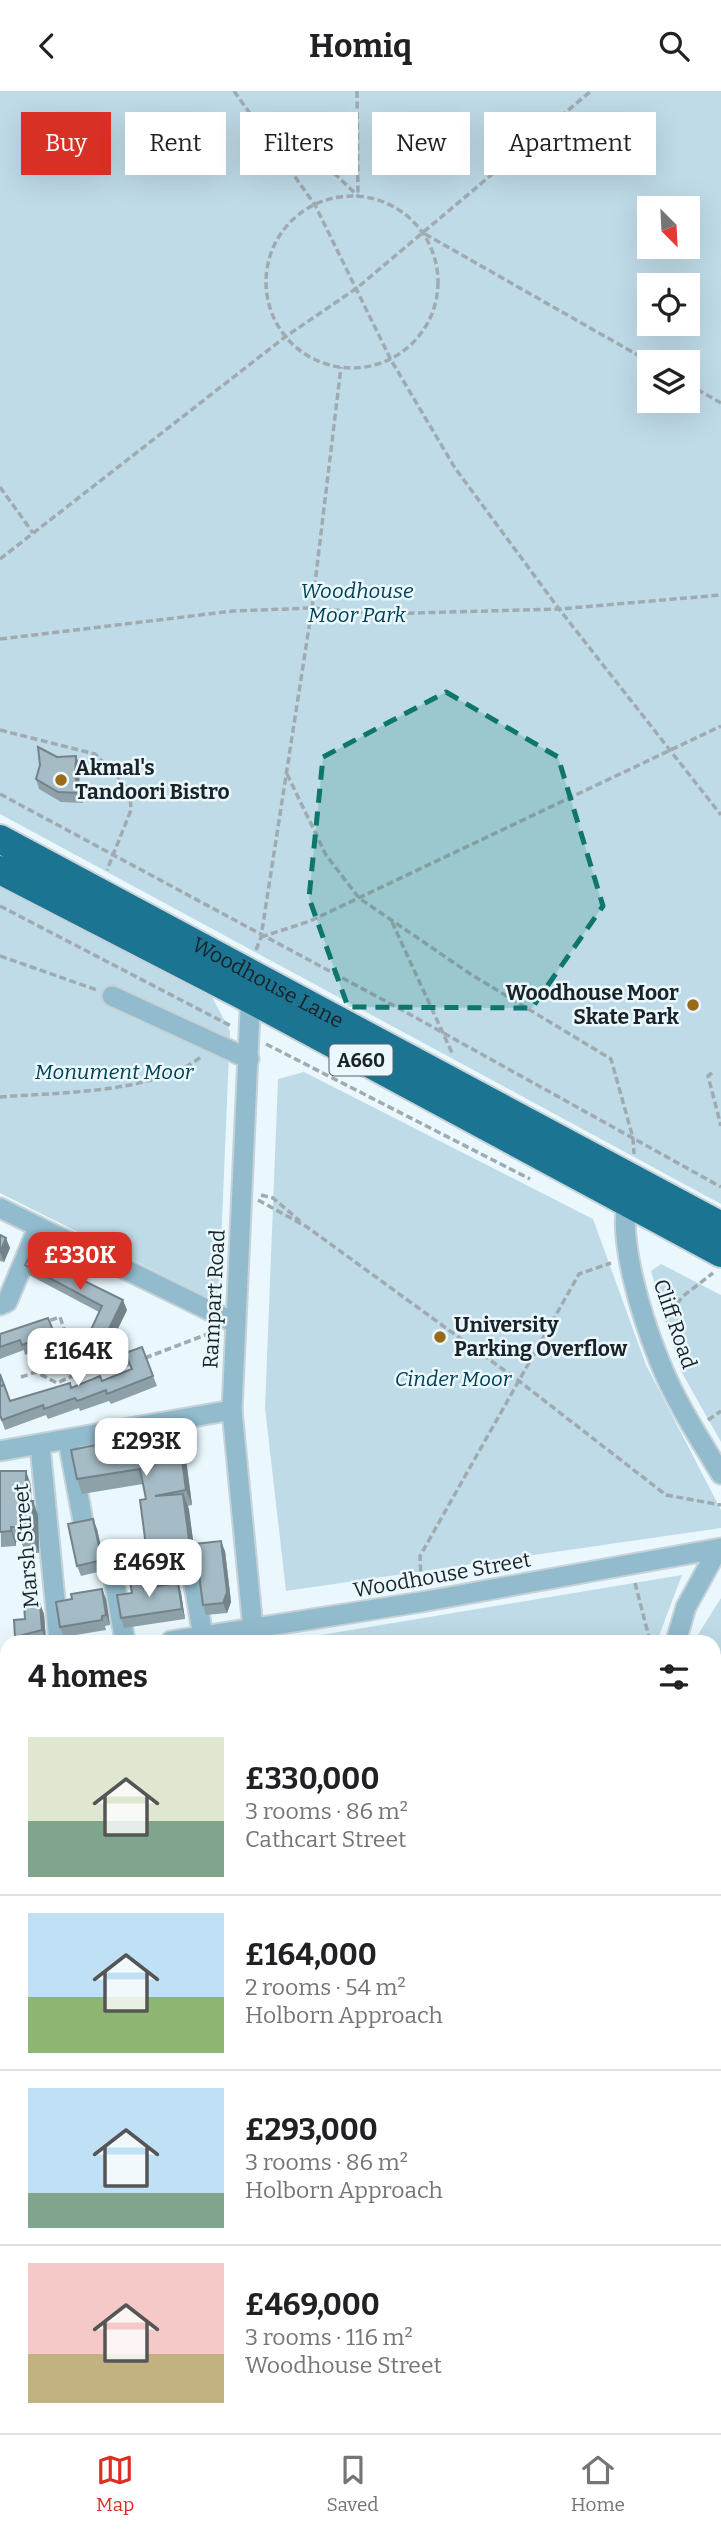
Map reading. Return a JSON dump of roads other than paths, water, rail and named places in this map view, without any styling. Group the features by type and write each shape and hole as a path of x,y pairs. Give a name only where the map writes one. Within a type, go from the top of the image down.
{"highway":[{"name":"Woodhouse Lane","path":"0,839 248,971 630,1191 721,1253"},
{"name":"Woodhouse Lane","path":"0,870 630,1191 721,1226"}],"street":[{"name":"Rampart Road","path":"243,1634 232,1410 252,1000 248,971"},
{"path":"112,996 249,1059"},
{"name":"Cliff Road","path":"630,1191 628,1258 659,1361 721,1474"},
{"path":"0,1208 235,1323"},
{"path":"0,1305 7,1302 38,1228"},
{"path":"0,1451 232,1410"},
{"path":"68,1440 83,1521"},
{"name":"Marsh Street","path":"40,1446 58,1635"},
{"path":"678,1635 686,1607 720,1548"},
{"name":"Woodhouse Street","path":"223,1635 243,1634 720,1548"},
{"path":"191,1567 203,1635"},
{"path":"114,1580 124,1635"}],"place":[{"name":"Akmal's Tandoori Bistro","path":"61,780"},
{"name":"Woodhouse Moor Skate Park","path":"693,1005"},
{"name":"University Parking Overflow","path":"440,1337"}],"park label":[{"name":"Woodhouse Moor Park","path":"357,603"},
{"name":"Monument Moor","path":"114,1072"},
{"name":"Cinder Moor","path":"453,1379"}]}
